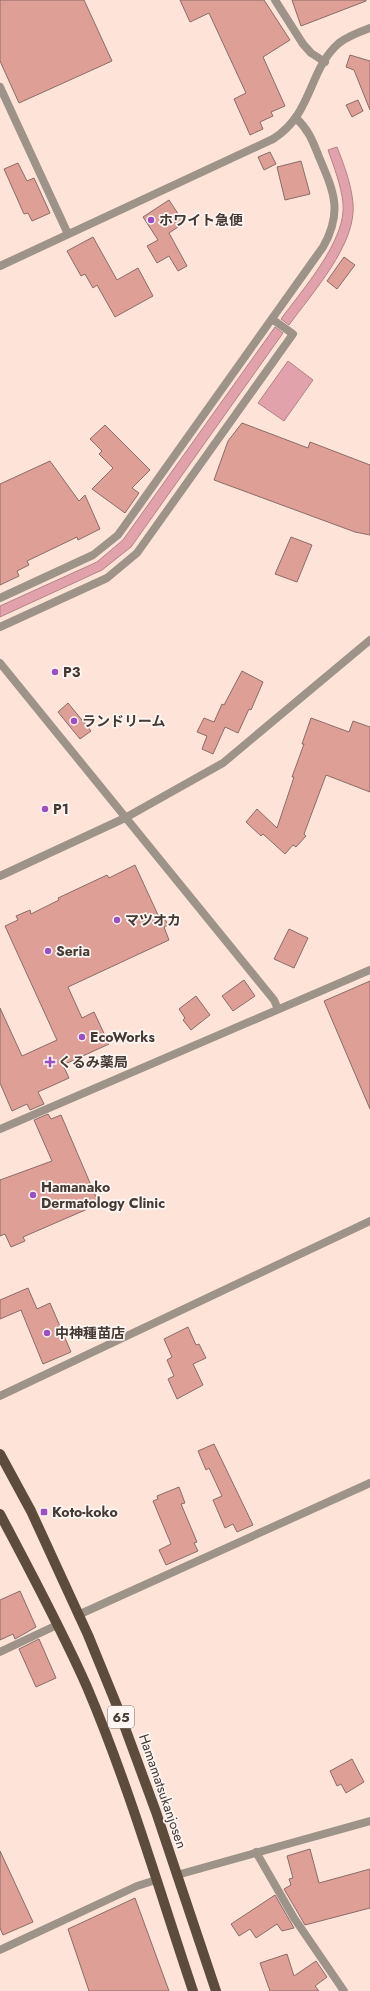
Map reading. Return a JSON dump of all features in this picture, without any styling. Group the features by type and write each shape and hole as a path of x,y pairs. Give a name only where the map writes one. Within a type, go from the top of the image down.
{"main road":[{"name":"Hamamatsukanjosen","path":"0,1454 31,1512 78,1615 131,1741 216,1991"},
{"name":"65","path":"0,1514 57,1625 86,1686 101,1723 193,1991"}],"street":[{"path":"275,0 303,44 311,53 325,62"},
{"path":"0,266 273,139 285,132 296,118 325,62 340,43 349,37 370,28"},
{"path":"0,87 68,234"},
{"path":"0,598 93,555 118,535 323,247 330,234 334,220 336,205 333,190 307,128 296,118"},
{"path":"0,627 107,578 137,553 294,334 272,319"},
{"path":"0,876 125,818 222,763 370,640"},
{"path":"0,662 274,1000 278,1010"},
{"path":"0,1129 370,970"},
{"path":"0,1396 370,1221"},
{"path":"78,1615 370,1482"},
{"path":"0,1652 57,1625"},
{"path":"177,1875 370,1821"},
{"path":"256,1852 294,1918 344,1991"},
{"path":"0,1950 137,1886 156,1880"}],"shaded area":[{"path":"337,147 351,188 353,203 352,219 348,235 341,251 331,267 289,325 281,319 321,264 338,233 342,217 343,203 341,190 328,150"},
{"path":"275,327 283,333 131,547 102,570 0,617 0,606 97,562 123,540"},
{"path":"288,361 313,380 284,421 258,403"}],"building":[{"path":"0,0 84,0 112,61 19,103 0,61"},
{"path":"180,0 264,0 290,40 263,57 285,106 271,112 273,116 260,122 263,129 250,135 234,99 246,93 209,13 190,22"},
{"path":"292,0 366,0 366,1 301,26"},
{"path":"350,55 370,61 370,110 354,70 346,67"},
{"path":"358,100 363,111 352,117 346,105"},
{"path":"270,152 276,164 264,170 258,157"},
{"path":"301,161 310,194 285,200 277,167"},
{"path":"18,163 27,181 34,178 50,213 32,221 28,213 24,214 4,169"},
{"path":"169,200 184,223 169,233 187,266 178,271 169,256 157,263 147,246 158,240 143,217"},
{"path":"93,237 117,280 138,268 153,296 115,317 97,285 93,288 85,274 81,276 67,251"},
{"path":"344,257 355,265 337,289 327,281"},
{"path":"242,423 308,448 310,442 370,465 370,535 355,532 214,480 228,441"},
{"path":"105,425 150,470 132,488 139,493 125,513 92,489 113,468 99,454 102,451 90,439"},
{"path":"50,461 79,501 85,495 100,529 78,540 77,537 27,561 29,565 17,571 19,576 0,585 0,484"},
{"path":"291,537 312,545 297,582 275,574"},
{"path":"242,671 263,682 251,710 249,709 238,733 225,727 213,754 202,749 207,736 197,732 204,718 214,722 222,704 224,705"},
{"name":"ランドリーム","path":"68,703 91,731 80,739 58,712"},
{"path":"311,718 349,732 353,721 370,727 370,792 326,775 304,834 306,836 296,847 293,845 285,854 263,834 261,836 246,822 257,809 277,828"},
{"path":"135,865 158,915 162,913 168,925 164,927 169,940 68,987 82,1018 94,1012 109,1044 63,1065 69,1078 38,1092 44,1104 30,1110 27,1104 12,1111 0,1083 0,1008 22,1056 57,1040 5,926 18,920 16,916 30,910 31,914 59,900 58,898 107,875 109,878"},
{"path":"289,929 308,938 294,968 274,959"},
{"path":"244,980 255,996 233,1011 222,996"},
{"path":"370,981 370,1109 324,1001"},
{"path":"196,996 210,1015 191,1030 183,1020 185,1018 179,1009"},
{"path":"48,1114 51,1119 61,1115 99,1204 23,1237 25,1241 11,1247 5,1234 0,1236 0,1180 52,1161 34,1120"},
{"name":"中神種苗店","path":"28,1288 37,1309 50,1303 71,1352 43,1364 21,1310 0,1319 0,1300"},
{"path":"188,1327 196,1345 199,1344 206,1358 193,1364 203,1385 177,1399 168,1379 174,1376 167,1360 172,1357 164,1339"},
{"path":"214,1444 253,1525 237,1532 233,1524 225,1528 213,1500 222,1496 209,1468 206,1470 198,1451"},
{"path":"179,1487 185,1503 181,1504 197,1542 194,1543 198,1551 166,1565 159,1550 171,1544 153,1501 158,1499 157,1496"},
{"path":"20,1591 36,1627 15,1639 13,1634 0,1640 0,1600"},
{"path":"39,1639 56,1678 36,1687 19,1649"},
{"path":"352,1759 364,1782 346,1793 341,1784 337,1786 330,1771"},
{"path":"310,1849 319,1883 370,1869 370,1908 305,1925 284,1889 291,1885 289,1879 293,1878 287,1856"},
{"path":"0,1851 33,1922 3,1935 0,1928"},
{"path":"275,1895 294,1928 282,1931 277,1924 256,1938 250,1929 239,1936 231,1924"},
{"path":"135,1898 169,1991 89,1991 68,1929"},
{"path":"287,1954 294,1976 316,1961 327,1977 315,1986 319,1991 270,1991 260,1963"}],"place":[{"name":"ホワイト急便","path":"151,220"},
{"name":"P3","path":"55,672"},
{"name":"ランドリーム","path":"74,721"},
{"name":"P1","path":"45,809"},
{"name":"マツオカ","path":"117,920"},
{"name":"Seria","path":"48,951"},
{"name":"EcoWorks","path":"82,1037"},
{"name":"くるみ薬局","path":"50,1062"},
{"name":"Hamanako Dermatology Clinic","path":"33,1195"},
{"name":"中神種苗店","path":"47,1333"},
{"name":"Koto-koko","path":"44,1512"}]}
